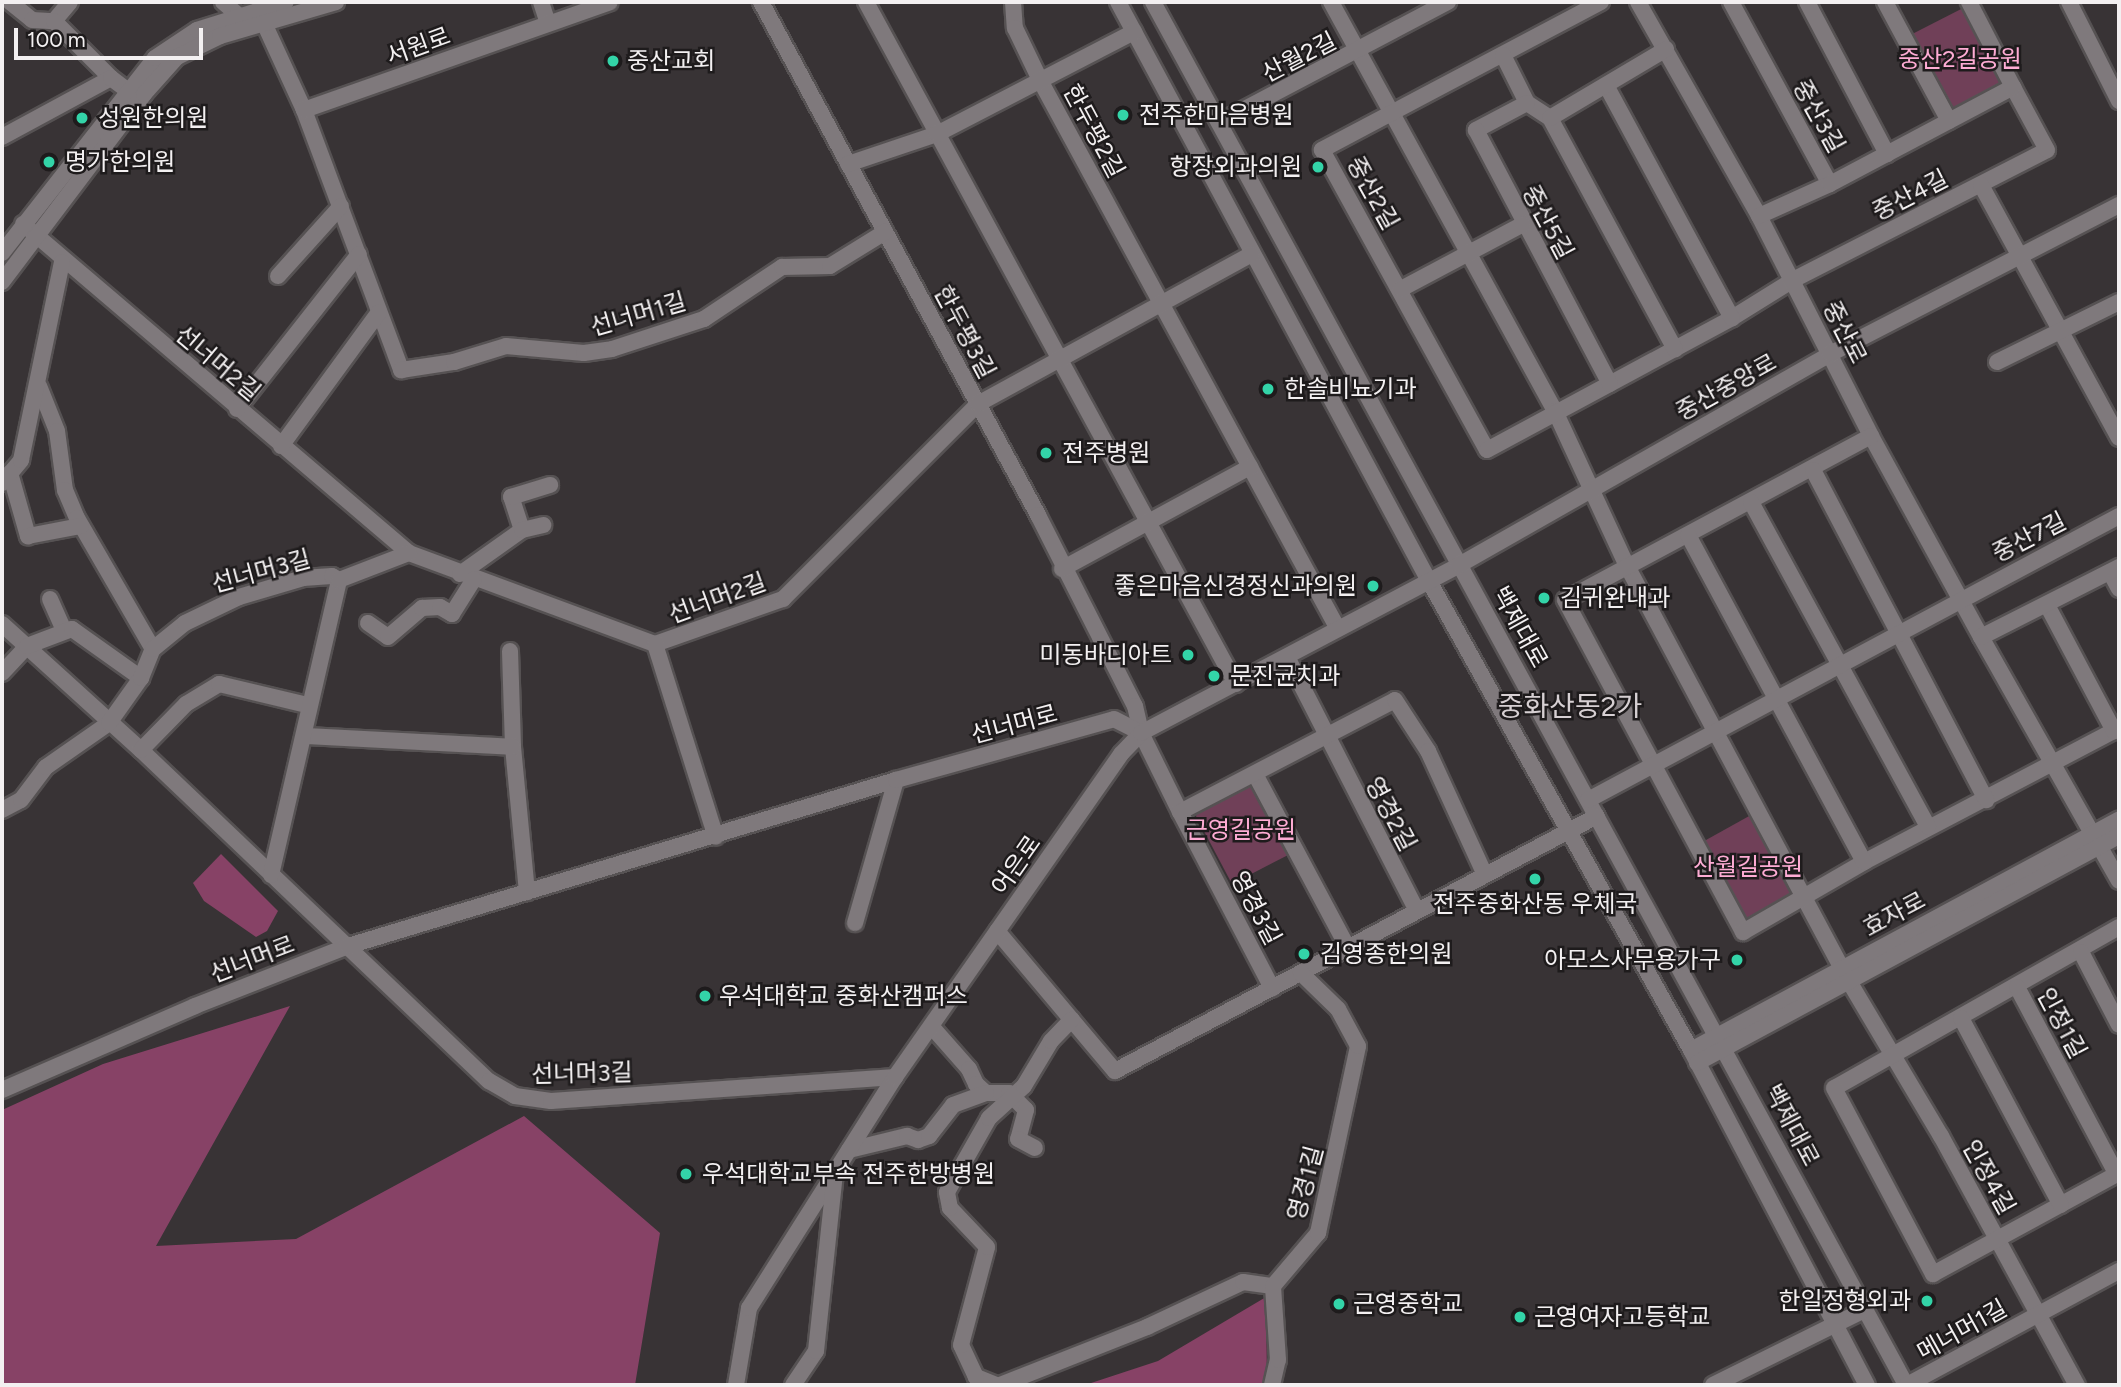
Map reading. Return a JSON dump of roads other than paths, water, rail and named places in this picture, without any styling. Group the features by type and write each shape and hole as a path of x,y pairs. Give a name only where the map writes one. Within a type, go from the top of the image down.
{"street":[{"path":"9,2 32,20 54,21 128,92"},
{"path":"54,21 70,2"},
{"path":"223,2 253,19"},
{"path":"2,282 170,63 197,46 286,2"},
{"path":"2,253 155,58 178,40 253,19 336,2"},
{"path":"541,2 548,23"},
{"name":"서원로","path":"303,110 610,2"},
{"path":"761,2 885,232"},
{"path":"866,2 1236,684"},
{"name":"한두평2길","path":"1013,2 1015,28 1041,82 1161,303"},
{"path":"1118,2 1429,581 1694,1056 1867,1385"},
{"name":"백제대로","path":"1153,2 1722,1041 1907,1385"},
{"name":"산월2길","path":"1331,2 1360,52"},
{"name":"산월2길","path":"1220,122 1360,52 1448,2"},
{"name":"중산2길","path":"1401,289 1322,150 1391,116 1601,2"},
{"name":"중산로","path":"1639,2 1793,279 1871,436 1960,599 2051,765 2119,881"},
{"name":"중산3길","path":"1731,2 1830,184"},
{"name":"중산3길","path":"1807,2 1887,154"},
{"path":"1969,2 2013,87"},
{"path":"2071,2 2119,101"},
{"path":"1886,4 1949,121"},
{"name":"선너머1길","path":"253,19 303,110 401,370 454,362 506,346 584,353 612,349 704,319 782,267 830,266 885,232"},
{"name":"한두평2길","path":"848,164 937,134 1134,32"},
{"path":"1503,55 1527,103 1550,118 1607,87 1666,49"},
{"path":"1360,52 1391,116 1555,411 1594,487 1628,566 1891,1055"},
{"path":"2,137 111,78"},
{"path":"1607,87 1732,318"},
{"name":"중산3길","path":"1759,216 1830,184 2013,87"},
{"name":"중산4길","path":"1793,279 2047,150 2013,87"},
{"name":"중산5길","path":"1527,103 1476,130 1523,224 1610,384"},
{"name":"중산5길","path":"1550,118 1675,349"},
{"path":"1981,185 2119,438"},
{"name":"중산중앙로","path":"1459,565 1830,354 2119,205"},
{"path":"278,276 341,206"},
{"name":"선너머2길","path":"23,224 62,262 409,553 655,644 783,600 978,404"},
{"path":"1523,224 1401,289 1487,450 1732,318 1793,279"},
{"name":"한두평3길","path":"885,232 1015,472 1062,569 1135,706 1142,733"},
{"path":"237,409 359,254"},
{"name":"한두평3길","path":"978,404 1252,254"},
{"path":"62,262 39,386 21,460 6,478 27,536 81,526"},
{"path":"1997,362 2119,302"},
{"path":"1161,303 1338,629"},
{"path":"281,446 379,312"},
{"path":"2,810 21,800 46,767 109,723 141,678 153,649 81,526 65,490 57,431 39,386"},
{"path":"1871,436 1813,470 1565,600 1743,932 1928,827 1986,800 2117,729 2047,605"},
{"path":"1062,569 1250,467"},
{"path":"1813,470 1986,800"},
{"path":"522,530 511,497 550,485"},
{"path":"1751,502 1838,667 1928,827"},
{"name":"중산7길","path":"1588,800 2119,516"},
{"path":"368,624 388,637 422,608 440,607 452,614 467,576 522,530 543,525"},
{"path":"1688,535 1864,862"},
{"path":"271,875 305,736 307,705 339,580 409,553"},
{"name":"어은로","path":"736,1385 749,1308 895,1077 1121,754 1142,733 1459,565"},
{"path":"1981,637 2115,569 2119,589"},
{"name":"선너머3길","path":"153,649 206,610 239,597 303,578 332,576 339,580"},
{"path":"50,599 64,631"},
{"name":"선너머3길","path":"2,624 141,750 489,1081 515,1096 551,1101 895,1077"},
{"path":"2,673 27,646 72,629 141,678"},
{"path":"655,644 716,837"},
{"path":"510,651 513,747 527,892"},
{"name":"영경2길","path":"1287,657 1325,738 1417,911"},
{"path":"141,750 186,704 219,684 307,705"},
{"path":"1180,812 1395,700 1429,751 1485,875"},
{"name":"선너머로","path":"2,1090 348,946 716,837 896,780 1114,719 1142,733"},
{"name":"영경3길","path":"1142,733 1272,988"},
{"path":"305,736 513,747"},
{"path":"1255,774 1348,948"},
{"path":"855,923 896,780"},
{"path":"997,931 1115,1071 1597,816"},
{"name":"효자로","path":"1722,1041 1850,983 2096,840 2119,820"},
{"name":"효자로","path":"1694,1056 1842,967 2096,840 2119,836"},
{"name":"인정1길","path":"1882,1177 1834,1088 2081,952 2119,927"},
{"name":"인정1길","path":"2081,952 2119,1025"},
{"name":"영경1길","path":"1273,1286 1318,1233 1358,1046 1338,1009 1301,973"},
{"name":"인정1길","path":"2017,987 2066,1079"},
{"name":"인정4길","path":"1961,1018 2061,1205"},
{"path":"1072,1019 1012,1097 989,1118 947,1192 950,1208 987,1247 961,1345 976,1377 998,1385 1147,1327 1243,1282 1273,1286 1278,1360 1272,1385"},
{"path":"932,1027 986,1093"},
{"name":"인정4길","path":"1891,1055 1941,1136 1997,1240"},
{"name":"인정4길","path":"1882,1177 1933,1274 1997,1240 2118,1174 2066,1079"},
{"path":"849,1150 907,1136 918,1140 929,1136 953,1105 986,1093 1009,1093 1026,1111 1018,1139 1035,1148"},
{"name":"어은로","path":"793,1385 816,1351 836,1171"},
{"path":"1997,1240 2038,1314"},
{"name":"메너머1길","path":"1907,1385 2119,1271"},
{"path":"1713,1385 1866,1309"},
{"name":"메너머1길","path":"2038,1314 2077,1385"}],"place":[{"name":"중산교회","path":"613,61"},
{"name":"전주한마음병원","path":"1123,115"},
{"name":"성원한의원","path":"82,118"},
{"name":"명가한의원","path":"49,162"},
{"name":"항장외과의원","path":"1318,167"},
{"name":"한솔비뇨기과","path":"1268,389"},
{"name":"전주병원","path":"1046,453"},
{"name":"좋은마음신경정신과의원","path":"1373,586"},
{"name":"김귀완내과","path":"1544,598"},
{"name":"미동바디아트","path":"1188,655"},
{"name":"문진균치과","path":"1214,676"},
{"name":"전주중화산동 우체국","path":"1535,879"},
{"name":"김영종한의원","path":"1304,954"},
{"name":"아모스사무용가구","path":"1737,960"},
{"name":"우석대학교 중화산캠퍼스","path":"705,996"},
{"name":"우석대학교부속 전주한방병원","path":"686,1174"},
{"name":"한일정형외과","path":"1927,1301"},
{"name":"근영중학교","path":"1339,1304"},
{"name":"근영여자고등학교","path":"1520,1317"}],"district":[{"name":"중화산동2가","path":"1570,706"}],"park label":[{"name":"중산2길공원","path":"1960,59"},
{"name":"근영길공원","path":"1241,830"},
{"name":"산월길공원","path":"1748,867"}]}
